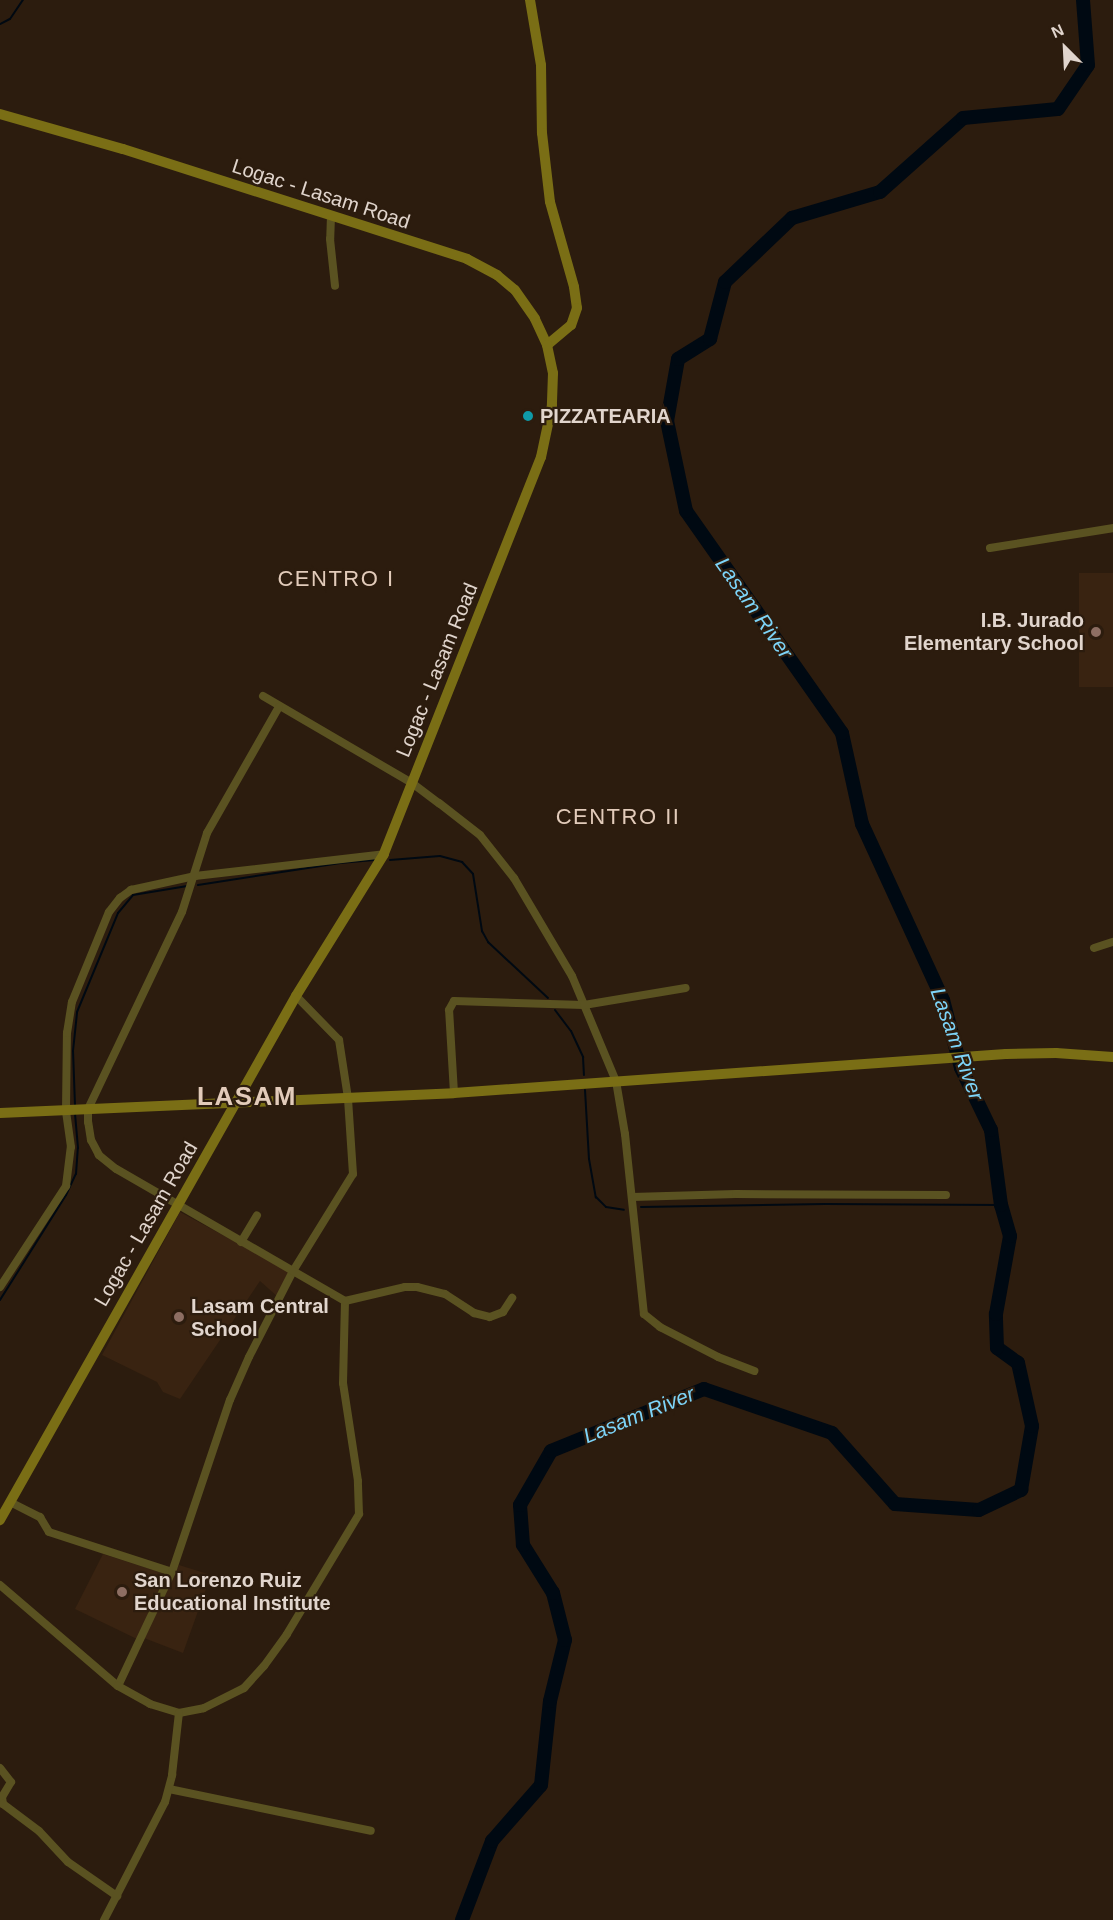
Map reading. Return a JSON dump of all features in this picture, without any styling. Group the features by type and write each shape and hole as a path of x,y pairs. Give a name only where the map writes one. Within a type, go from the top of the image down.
{"main road":[{"path":"530,0 541,64 542,133 550,202 572,278 577,308 571,325 547,345"},
{"name":"Logac - Lasam Road","path":"0,114 123,149 467,259 497,275 515,290 535,319 547,345 553,373 552,405 541,457 384,854 296,996 0,1520"},
{"path":"0,1113 454,1093 1006,1054 1056,1053 1113,1057"}],"street":[{"path":"331,216 330,239 335,286"},
{"path":"990,548 1113,528"},
{"path":"262,696 412,783 480,835 514,878 546,931 584,1005 616,1081 632,1197 644,1314 660,1327 718,1357 754,1371"},
{"path":"279,707 207,833 199,852 195,876 182,912 88,1109 91,1140 99,1155 116,1169 345,1301 417,1287 445,1294 474,1313 490,1317 503,1312 512,1298"},
{"path":"0,1287 66,1186 70,1171 71,1147 66,1110 67,1033 72,1002 110,912 120,898 131,890 195,876 384,854"},
{"path":"1094,948 1113,942"},
{"path":"454,1093 449,1010 454,1001 584,1005 686,988"},
{"path":"118,1686 172,1572 230,1400 267,1318 293,1271 339,1201 353,1174 348,1098 339,1040 296,996"},
{"path":"632,1197 736,1194 946,1195"},
{"path":"241,1242 257,1215"},
{"path":"0,1585 118,1686 150,1704 178,1713 204,1708 223,1701 243,1688 264,1666 318,1584 359,1514 358,1481 342,1383 345,1301"},
{"path":"10,1502 40,1517 50,1532 172,1572"},
{"path":"104,1920 169,1789 178,1713"},
{"path":"0,1768 11,1782 2,1797 3,1804 39,1831 68,1862 117,1896"},
{"path":"169,1789 371,1831"}],"shaded area":[{"name":"I.B. Jurado Elementary School","path":"1079,573 1113,573 1113,687 1079,687"},
{"name":"Lasam Central School","path":"180,1212 291,1272 278,1297 260,1281 180,1399 163,1392 157,1382 102,1355"},
{"name":"San Lorenzo Ruiz Educational Institute","path":"103,1554 169,1575 139,1640 75,1609"},
{"name":"San Lorenzo Ruiz Educational Institute","path":"179,1565 211,1575 183,1653 144,1638"}],"waterway":[{"path":"0,24 10,19 23,0"},
{"name":"Lasam River","path":"462,1920 492,1841 541,1785 550,1701 565,1640 553,1593 523,1545 520,1505 551,1451 704,1389 832,1433 895,1504 979,1510 1021,1490 1032,1426 1018,1363 997,1348 996,1314 1010,1236 1001,1205 991,1130 961,1068 943,1000 862,824 842,733 686,511 667,421 678,359 710,339 725,282 792,218 880,192 963,118 1058,109 1088,65 1083,0"},
{"path":"390,860 440,856 462,862 473,874 482,931 488,942 548,998"},
{"path":"198,885 340,863 374,860"},
{"path":"75,1105 73,1051 77,1012 118,913 133,895 187,886"},
{"path":"555,1010 571,1031 583,1057 584,1075"},
{"path":"585,1090 589,1159 596,1197 606,1207 624,1210"},
{"path":"0,1300 66,1195 76,1174 78,1148 75,1115"},
{"path":"641,1207 825,1204 1001,1205"}],"place":[{"name":"PIZZATEARIA","path":"528,416"},
{"name":"I.B. Jurado Elementary School","path":"1096,632"},
{"name":"Lasam Central School","path":"179,1317"},
{"name":"San Lorenzo Ruiz Educational Institute","path":"122,1592"}],"district":[{"name":"CENTRO I","path":"336,579"},
{"name":"CENTRO II","path":"618,817"},
{"name":"LASAM","path":"247,1097"}]}
